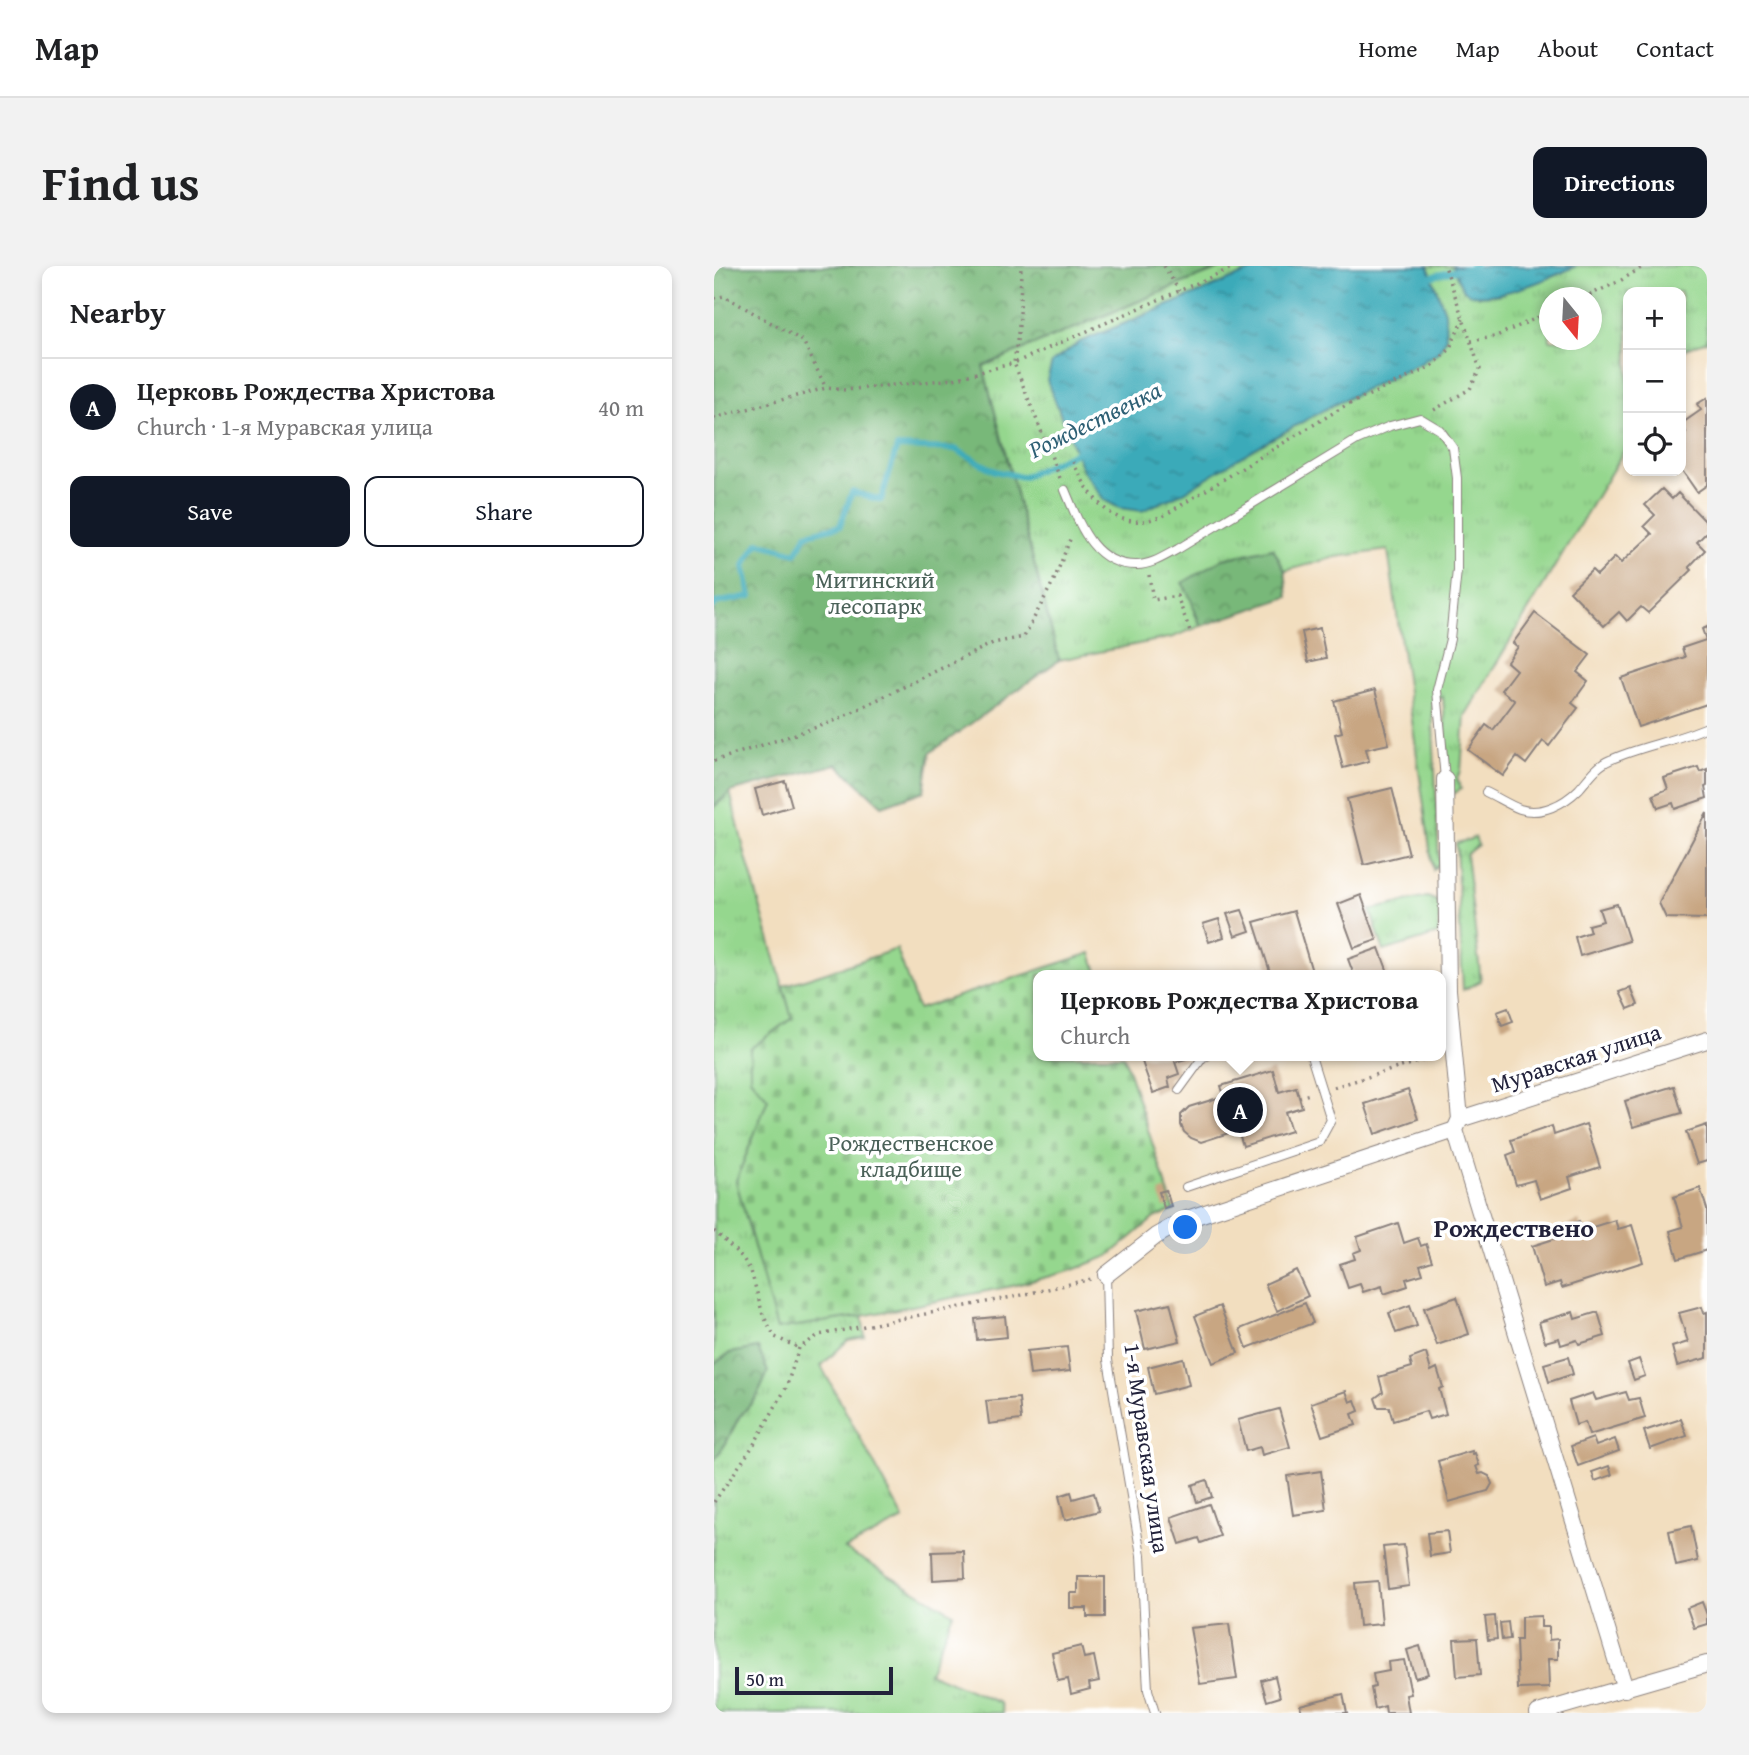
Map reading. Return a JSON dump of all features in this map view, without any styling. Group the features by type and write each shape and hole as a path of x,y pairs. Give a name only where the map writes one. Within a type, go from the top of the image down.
{"street":[{"path":"1445,779 1445,970"},
{"path":"1446,1001 1457,1124 1625,1689"},
{"name":"Муравская улица","path":"1457,1124 1707,1040"},
{"path":"1106,1275 1156,1236 1184,1220 1457,1124"},
{"path":"1538,1713 1707,1664"}],"lane":[{"path":"1065,491 1090,543 1103,555 1118,562 1138,565 1178,549 1357,440 1420,418 1440,430 1453,448 1457,478 1457,570 1450,639 1437,690 1445,779"},
{"path":"1486,792 1521,809 1544,810 1567,800 1606,761 1707,727"},
{"path":"1180,1090 1200,1061"},
{"path":"1186,1187 1319,1142 1331,1120 1313,1061"},
{"name":"1-я Муравская улица","path":"1106,1275 1108,1360 1141,1555 1149,1690 1155,1713"}],"path":[{"path":"1021,266 1020,318 1014,363 1065,491"},
{"path":"1164,266 1179,291"},
{"path":"714,418 826,388 845,390 954,379 1014,363 1236,266"},
{"path":"1420,418 1470,388 1480,369 1445,266"},
{"path":"1602,289 1644,266"},
{"path":"714,298 724,296 803,341 826,388"},
{"path":"1471,341 1494,337 1539,317"},
{"path":"1073,461 1097,503 1120,517 1139,522 1163,516 1343,407 1431,367 1449,350 1463,319"},
{"path":"714,761 832,722 993,643 1024,637 1054,580 1078,520"},
{"path":"1147,563 1153,600 1177,596 1190,631"},
{"path":"1299,1097 1423,1061"},
{"path":"714,1231 742,1257 751,1271 763,1315 775,1336 799,1348"},
{"path":"714,1502 753,1446 786,1388 799,1348 819,1335 1023,1295 1106,1275"}],"green space":[{"name":"Митинский лесопарк","path":"714,266 1227,266 983,366 1059,660 930,753 924,791 882,806 837,764 730,792 714,807"},
{"path":"1227,266 1263,266 1080,342 1047,380 1083,471 1252,450 1438,352 1445,312 1428,266 1453,266 1465,290 1477,296 1496,295 1552,277 1576,266 1707,266 1707,341 1686,349 1686,287 1623,287 1623,452 1465,716 1461,771 1457,779 1461,789 1453,794 1449,780 1443,697 1432,701 1439,864 1433,870 1388,550 1336,557 1285,571 1273,548 1191,594 1195,614 1201,626 1173,637 1059,660 983,366"},
{"path":"1273,548 1285,571 1288,597 1201,626 1182,583 1223,559"},
{"path":"730,792 792,1018 750,1049 750,1078 768,1099 736,1181 777,1329 862,1316 865,1337 848,1340 821,1366 904,1519 845,1549 953,1613 929,1673 1000,1703 1003,1713 714,1713 714,1461 739,1417 757,1397 730,1353 714,1364 714,807"},
{"path":"1475,837 1478,845 1466,854 1481,981 1463,990 1456,843"},
{"path":"1427,897 1440,902 1438,934 1384,951 1370,910"},
{"name":"Рождественское кладбище","path":"897,949 918,1009 1033,972 1033,1061 1126,1061 1174,1210 1154,1218 1109,1256 1070,1271 1012,1286 862,1316 777,1329 736,1181 768,1099 750,1078 750,1049 792,1018 783,986"},
{"name":"Рождественское кладбище","path":"1091,953 1096,970 1038,970"},
{"path":"758,1348 768,1372 757,1397 739,1417 714,1461 714,1364 730,1353"}],"water":[{"path":"1263,266 1428,266 1445,312 1446,339 1438,352 1421,363 1333,405 1182,493 1142,511 1119,508 1104,500 1083,471 1047,380 1052,362 1080,342"},
{"path":"1453,266 1576,266 1503,293 1475,295 1465,291"}],"building":[{"path":"1707,398 1707,485 1697,492 1686,476 1686,420 1701,410 1697,404"},
{"path":"1662,489 1672,499 1678,493 1707,523 1707,532 1697,542 1705,550 1689,567 1692,570 1648,613 1641,607 1627,621 1619,612 1604,626 1570,591 1592,570 1597,575 1615,557 1621,563 1652,534 1644,526 1655,515 1645,505"},
{"path":"1535,613 1590,655 1577,672 1588,681 1572,703 1578,708 1549,746 1543,741 1526,764 1517,757 1503,776 1468,750 1486,725 1493,730 1515,701 1501,690 1516,670 1507,662 1518,647 1513,643"},
{"path":"1707,627 1707,704 1638,727 1621,678 1685,657 1682,648 1706,640 1702,629"},
{"path":"1320,628 1326,658 1308,662 1302,632"},
{"path":"1375,690 1389,744 1366,749 1369,761 1343,768 1335,734 1342,732 1334,701"},
{"path":"1698,767 1700,772 1707,769 1707,798 1675,809 1673,803 1658,808 1653,795 1668,789 1664,778"},
{"path":"785,781 792,806 762,815 755,789"},
{"path":"1392,788 1409,854 1364,865 1347,799"},
{"path":"1707,813 1707,918 1666,918 1659,903"},
{"path":"1361,895 1377,940 1354,948 1338,904"},
{"path":"1617,904 1629,941 1580,956 1575,937 1590,932 1588,925 1603,921 1599,909"},
{"path":"1242,910 1250,931 1235,936 1227,914"},
{"path":"1294,911 1312,970 1269,970 1254,922"},
{"path":"1219,919 1224,937 1209,942 1203,924"},
{"path":"1379,948 1387,970 1352,970 1348,959"},
{"path":"1631,988 1638,1005 1628,1009 1620,992"},
{"path":"1508,1008 1513,1022 1502,1026 1497,1012"},
{"path":"1142,1061 1179,1061 1175,1062 1179,1074 1168,1078 1170,1087 1153,1093"},
{"path":"1273,1070 1279,1092 1296,1087 1302,1107 1285,1112 1291,1131 1243,1146 1238,1130 1201,1142 1184,1132 1181,1115 1189,1107 1224,1096 1221,1086"},
{"path":"1674,1086 1682,1113 1633,1127 1625,1101"},
{"path":"1408,1090 1418,1119 1375,1134 1365,1104"},
{"path":"1586,1124 1600,1167 1569,1177 1572,1188 1540,1199 1534,1180 1516,1185 1507,1155 1515,1152 1511,1140 1552,1126 1554,1135"},
{"path":"1707,1125 1707,1161 1697,1164 1686,1132"},
{"path":"1700,1188 1707,1209 1707,1250 1678,1259 1670,1231 1683,1227 1674,1197"},
{"path":"1166,1190 1171,1206 1164,1208 1159,1192"},
{"path":"1615,1220 1618,1229 1632,1225 1643,1262 1562,1288 1560,1282 1544,1287 1532,1246 1557,1238 1555,1230 1579,1221 1583,1230"},
{"path":"1398,1223 1404,1243 1418,1238 1421,1246 1426,1244 1432,1261 1420,1265 1423,1274 1406,1279 1408,1286 1384,1294 1382,1286 1363,1292 1360,1284 1348,1288 1340,1264 1355,1259 1353,1253 1361,1250 1357,1237"},
{"path":"1296,1270 1308,1296 1277,1311 1265,1284"},
{"path":"1457,1297 1469,1334 1437,1345 1424,1308"},
{"path":"1170,1303 1180,1341 1145,1349 1136,1311"},
{"path":"1305,1303 1313,1323 1247,1348 1240,1329"},
{"path":"1410,1305 1417,1326 1396,1333 1389,1313"},
{"path":"1220,1306 1238,1353 1213,1363 1195,1316"},
{"path":"1702,1307 1704,1313 1707,1312 1707,1358 1677,1366 1672,1347 1688,1342 1679,1313"},
{"path":"1573,1312 1575,1319 1598,1312 1605,1336 1579,1344 1577,1340 1561,1345 1559,1338 1545,1342 1539,1322"},
{"path":"1005,1316 1007,1337 977,1340 975,1319"},
{"path":"1067,1347 1070,1371 1030,1375 1027,1351"},
{"path":"1426,1353 1431,1371 1437,1368 1443,1387 1439,1389 1446,1414 1429,1419 1426,1411 1393,1421 1389,1407 1378,1407 1375,1398 1383,1392 1379,1377 1412,1367 1410,1359"},
{"path":"1568,1357 1573,1374 1549,1382 1544,1364"},
{"path":"1183,1358 1189,1385 1154,1394 1148,1367"},
{"path":"1639,1359 1645,1376 1634,1380 1628,1363"},
{"path":"1346,1391 1350,1402 1355,1400 1359,1411 1352,1414 1356,1425 1322,1436 1311,1403"},
{"path":"1626,1392 1629,1400 1639,1398 1645,1418 1589,1435 1585,1422 1576,1425 1569,1401 1593,1393 1596,1400"},
{"path":"1019,1398 1021,1420 989,1424 986,1401"},
{"path":"1279,1409 1290,1447 1262,1455 1260,1447 1246,1451 1238,1420"},
{"path":"1681,1419 1687,1436 1650,1449 1644,1431"},
{"path":"1593,1438 1596,1446 1615,1439 1619,1451 1578,1466 1571,1446"},
{"path":"1472,1451 1479,1465 1476,1466 1479,1474 1489,1476 1492,1484 1488,1491 1449,1502 1438,1461"},
{"path":"1609,1466 1612,1475 1595,1481 1592,1472"},
{"path":"1321,1471 1326,1510 1293,1515 1287,1476"},
{"path":"1207,1480 1212,1497 1197,1502 1192,1485"},
{"path":"1071,1492 1073,1499 1094,1493 1099,1511 1065,1520 1059,1496"},
{"path":"1209,1504 1220,1536 1201,1543 1199,1538 1180,1544 1171,1517"},
{"path":"1691,1526 1698,1561 1676,1566 1669,1531"},
{"path":"1447,1531 1450,1553 1430,1556 1427,1533"},
{"path":"1404,1545 1409,1586 1388,1589 1383,1547"},
{"path":"964,1551 965,1578 933,1580 932,1552"},
{"path":"1078,1577 1105,1577 1105,1617 1087,1617 1087,1608 1070,1608 1070,1593 1078,1593"},
{"path":"1378,1581 1382,1624 1359,1626 1355,1583"},
{"path":"1702,1602 1707,1624 1694,1628 1687,1608"},
{"path":"1495,1616 1497,1639 1488,1640 1485,1617"},
{"path":"1541,1616 1541,1627 1549,1627 1549,1640 1558,1639 1558,1659 1548,1659 1549,1688 1518,1689 1516,1640 1521,1640 1521,1617"},
{"path":"1508,1622 1510,1639 1502,1640 1500,1623"},
{"path":"1229,1624 1237,1679 1200,1684 1190,1628"},
{"path":"1477,1638 1480,1675 1457,1677 1454,1639"},
{"path":"1081,1646 1084,1658 1094,1656 1099,1681 1089,1683 1090,1689 1071,1694 1068,1679 1058,1681 1052,1653"},
{"path":"1420,1646 1428,1674 1415,1678 1407,1650"},
{"path":"1404,1660 1411,1694 1406,1695 1409,1713 1386,1713 1385,1706 1375,1709 1371,1688 1375,1687 1373,1674 1389,1671 1388,1662"},
{"path":"1275,1676 1280,1697 1267,1701 1261,1680"},
{"path":"1343,1694 1347,1713 1302,1713 1300,1705"}],"waterway":[{"name":"Рождественка","path":"1426,279 1475,266"},
{"name":"Рождественка","path":"714,606 715,603 751,596 744,566 758,543 796,553 807,534 840,526 852,492 881,500 897,447 955,449 995,471 1023,477 1081,450"}],"place":[{"name":"Церковь Рождества Христова","path":"1240,1110"}],"district":[{"name":"Рождествено","path":"1514,1228"}]}
